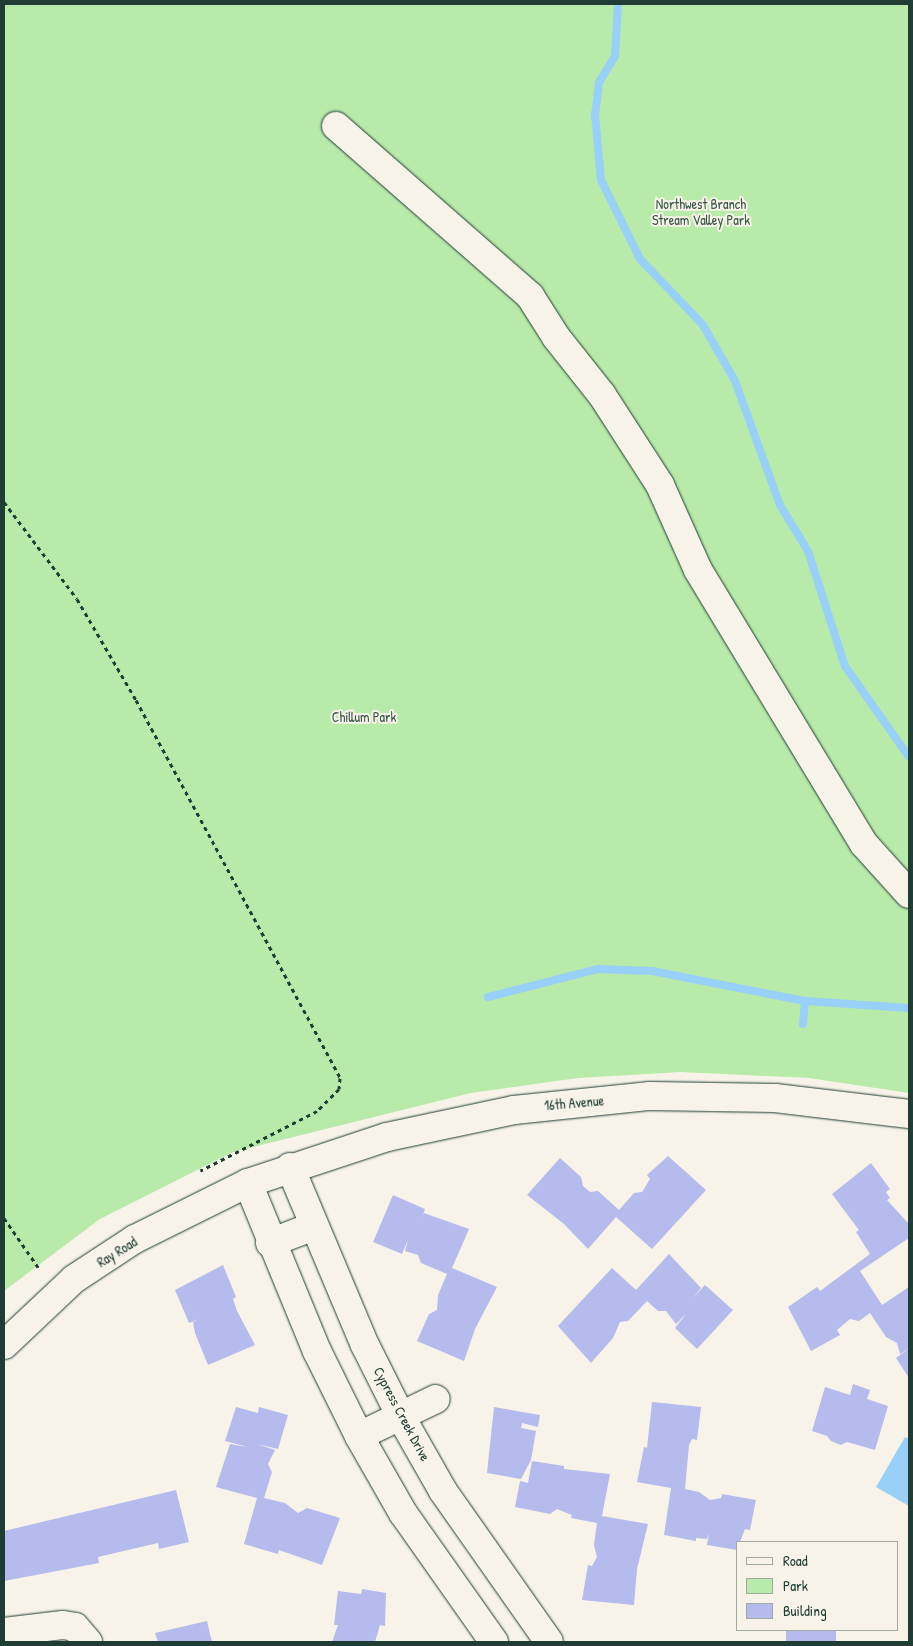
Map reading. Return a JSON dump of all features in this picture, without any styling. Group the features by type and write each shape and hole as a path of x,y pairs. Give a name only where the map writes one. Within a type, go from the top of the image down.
{"street":[{"path":"336,126 530,296 556,337 602,395 660,485 698,570 864,844 909,894"},
{"name":"16th Avenue","path":"248,1183 290,1167 387,1137 554,1104 650,1096 774,1109 909,1114"},
{"name":"Cypress Creek Drive","path":"290,1167 314,1226 401,1417 470,1532 549,1642"},
{"path":"248,1183 270,1243 360,1436 403,1513 494,1642"},
{"name":"Ray Road","path":"4,1346 74,1279 135,1240 248,1183"},
{"path":"270,1243 314,1226"},
{"path":"360,1436 436,1399"},
{"path":"4,1632 63,1625 75,1627 88,1642"}],"path":[{"path":"4,502 77,599 136,700 340,1078 339,1089 317,1111 200,1171"},
{"path":"4,1218 38,1267"}],"green space":[{"name":"Chillum Park","path":"4,4 909,4 909,1093 809,1078 681,1072 578,1078 471,1093 233,1152 100,1219 4,1291"}],"water":[{"path":"905,1437 909,1439 909,1506 876,1487"}],"building":[{"path":"668,1156 706,1190 652,1249 616,1217 588,1249 564,1224 527,1195 560,1158 581,1177 583,1186 590,1192 598,1191 619,1210 634,1193 642,1192 650,1179 647,1175"},
{"path":"871,1163 890,1189 886,1192 890,1198 887,1200 909,1224 909,1238 860,1271 882,1305 909,1287 909,1348 900,1354 897,1343 886,1337 870,1313 859,1321 850,1319 837,1330 840,1335 811,1351 788,1307 817,1287 820,1291 870,1254 856,1232 859,1230 832,1194"},
{"path":"393,1195 425,1209 421,1221 424,1213 469,1229 452,1268 497,1287 475,1329 464,1361 417,1341 429,1314 437,1310 438,1295 447,1274 421,1263 418,1255 405,1251 408,1240 402,1254 373,1242"},
{"path":"669,1254 701,1288 692,1299 705,1285 733,1310 697,1349 675,1328 686,1314 676,1324 666,1311 658,1311 647,1301 628,1321 620,1322 613,1338 591,1363 558,1326 612,1268 636,1290"},
{"path":"223,1265 236,1297 233,1299 237,1311 255,1345 208,1365 195,1333 193,1322 199,1319 189,1323 175,1290"},
{"path":"909,1348 909,1378 896,1358"},
{"path":"853,1384 870,1390 867,1399 888,1406 875,1450 847,1442 841,1445 831,1441 827,1436 812,1431 825,1387 850,1395"},
{"path":"652,1402 701,1407 697,1440 692,1439 689,1445 685,1489 699,1492 710,1500 721,1498 722,1494 756,1500 750,1530 745,1529 740,1541 736,1541 736,1550 707,1545 709,1533 707,1539 696,1538 696,1541 664,1535 671,1488 637,1482 644,1447 647,1448"},
{"path":"236,1407 258,1413 259,1407 288,1415 278,1449 257,1444 275,1450 268,1464 272,1472 264,1498 285,1503 298,1513 307,1508 340,1518 322,1565 279,1550 278,1554 244,1544 257,1498 216,1487 230,1444 248,1447 225,1441"},
{"path":"494,1407 540,1415 538,1427 522,1423 521,1428 536,1431 531,1460 521,1479 487,1473"},
{"path":"532,1461 564,1466 564,1469 610,1474 602,1516 648,1524 637,1569 634,1605 582,1600 588,1565 592,1566 597,1557 594,1545 597,1523 571,1518 572,1515 557,1509 550,1514 515,1507 520,1481 528,1483"},
{"path":"176,1490 189,1542 159,1549 158,1543 98,1557 99,1563 4,1581 4,1531"},
{"path":"362,1589 386,1593 385,1626 380,1625 375,1642 332,1642 338,1625 334,1625 338,1591 361,1594"},
{"path":"207,1621 212,1642 158,1642 155,1633"},
{"path":"786,1631 836,1631 836,1642 786,1642"}],"waterway":[{"path":"618,4 615,56 599,83 595,114 601,180 640,259 703,325 735,381 780,505 808,551 845,666 909,757"},
{"path":"488,997 598,969 652,971 805,1001 909,1008"},
{"path":"803,1024 805,1001"}],"park label":[{"name":"Northwest Branch Stream Valley Park","path":"701,212"}]}
